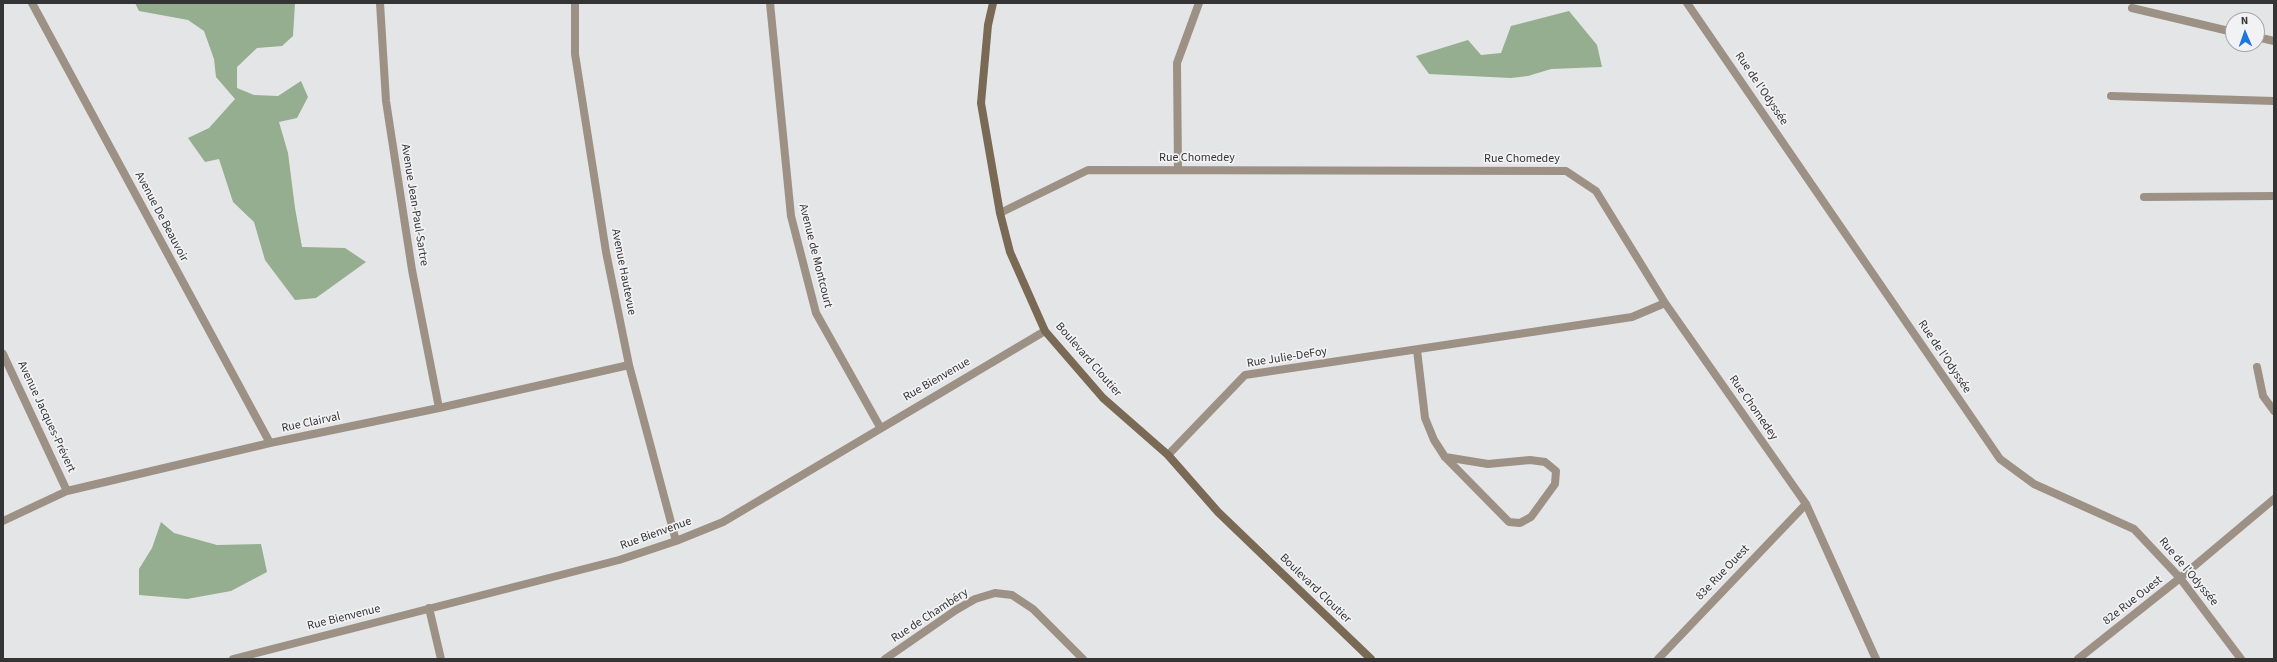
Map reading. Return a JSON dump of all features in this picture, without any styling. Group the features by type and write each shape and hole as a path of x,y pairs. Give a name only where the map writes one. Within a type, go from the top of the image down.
{"street":[{"name":"Avenue De Beauvoir","path":"32,3 270,443"},
{"name":"Avenue Jean-Paul-Sartre","path":"380,3 387,109 412,270 439,408"},
{"name":"Avenue Hautevue","path":"575,3 575,54 606,252 629,365 676,541"},
{"name":"Avenue de Montcourt","path":"770,3 791,216 816,313 880,428"},
{"name":"Boulevard Cloutier","path":"993,3 988,26 981,103 1000,213 1010,252 1045,331 1103,398 1168,455 1218,512 1371,659"},
{"path":"1178,169 1177,63 1198,3"},
{"name":"Rue de l'Odyssée","path":"1687,3 2000,459 2034,484 2134,529 2180,578 2241,659"},
{"path":"2132,8 2225,30"},
{"path":"2111,96 2274,101"},
{"name":"Rue Chomedey","path":"1000,213 1088,170 1566,171 1596,191 1665,303 1806,504 1876,659"},
{"path":"2144,197 2274,196"},
{"name":"Rue Julie-DeFoy","path":"1168,455 1245,375 1632,317 1665,303"},
{"name":"Rue Bienvenue","path":"233,659 619,560 676,541 723,522 1045,331"},
{"path":"1417,350 1425,418 1434,440 1445,456 1509,522 1520,523 1531,517 1555,484 1556,471 1544,462 1530,460 1488,464 1445,456"},
{"name":"Avenue Jacques-Prévert","path":"3,354 67,491"},
{"name":"Rue Clairval","path":"3,521 67,491 270,443 439,408 629,365"},
{"path":"2257,368 2263,396 2274,411"},
{"name":"82e Rue Ouest","path":"2078,659 2180,578 2274,499"},
{"name":"83e Rue Ouest","path":"1658,659 1806,504"},
{"name":"Rue de Chambéry","path":"885,659 956,610 975,599 995,594 1012,595 1033,609 1083,659"},
{"path":"429,608 441,659"}],"green space":[{"path":"135,3 295,3 293,36 282,46 257,48 237,67 237,88 254,95 278,96 301,81 308,97 297,118 279,122 288,153 302,247 345,248 366,262 316,298 295,300 265,260 254,222 233,202 219,159 205,162 188,138 209,128 235,99 216,77 214,59 204,31 188,20 139,11"},
{"path":"1569,11 1597,45 1602,67 1551,69 1528,76 1511,78 1429,74 1416,56 1468,40 1481,55 1501,53 1511,26"},
{"path":"161,522 174,533 217,545 261,544 267,572 231,591 187,599 139,595 139,569 152,548"}]}
